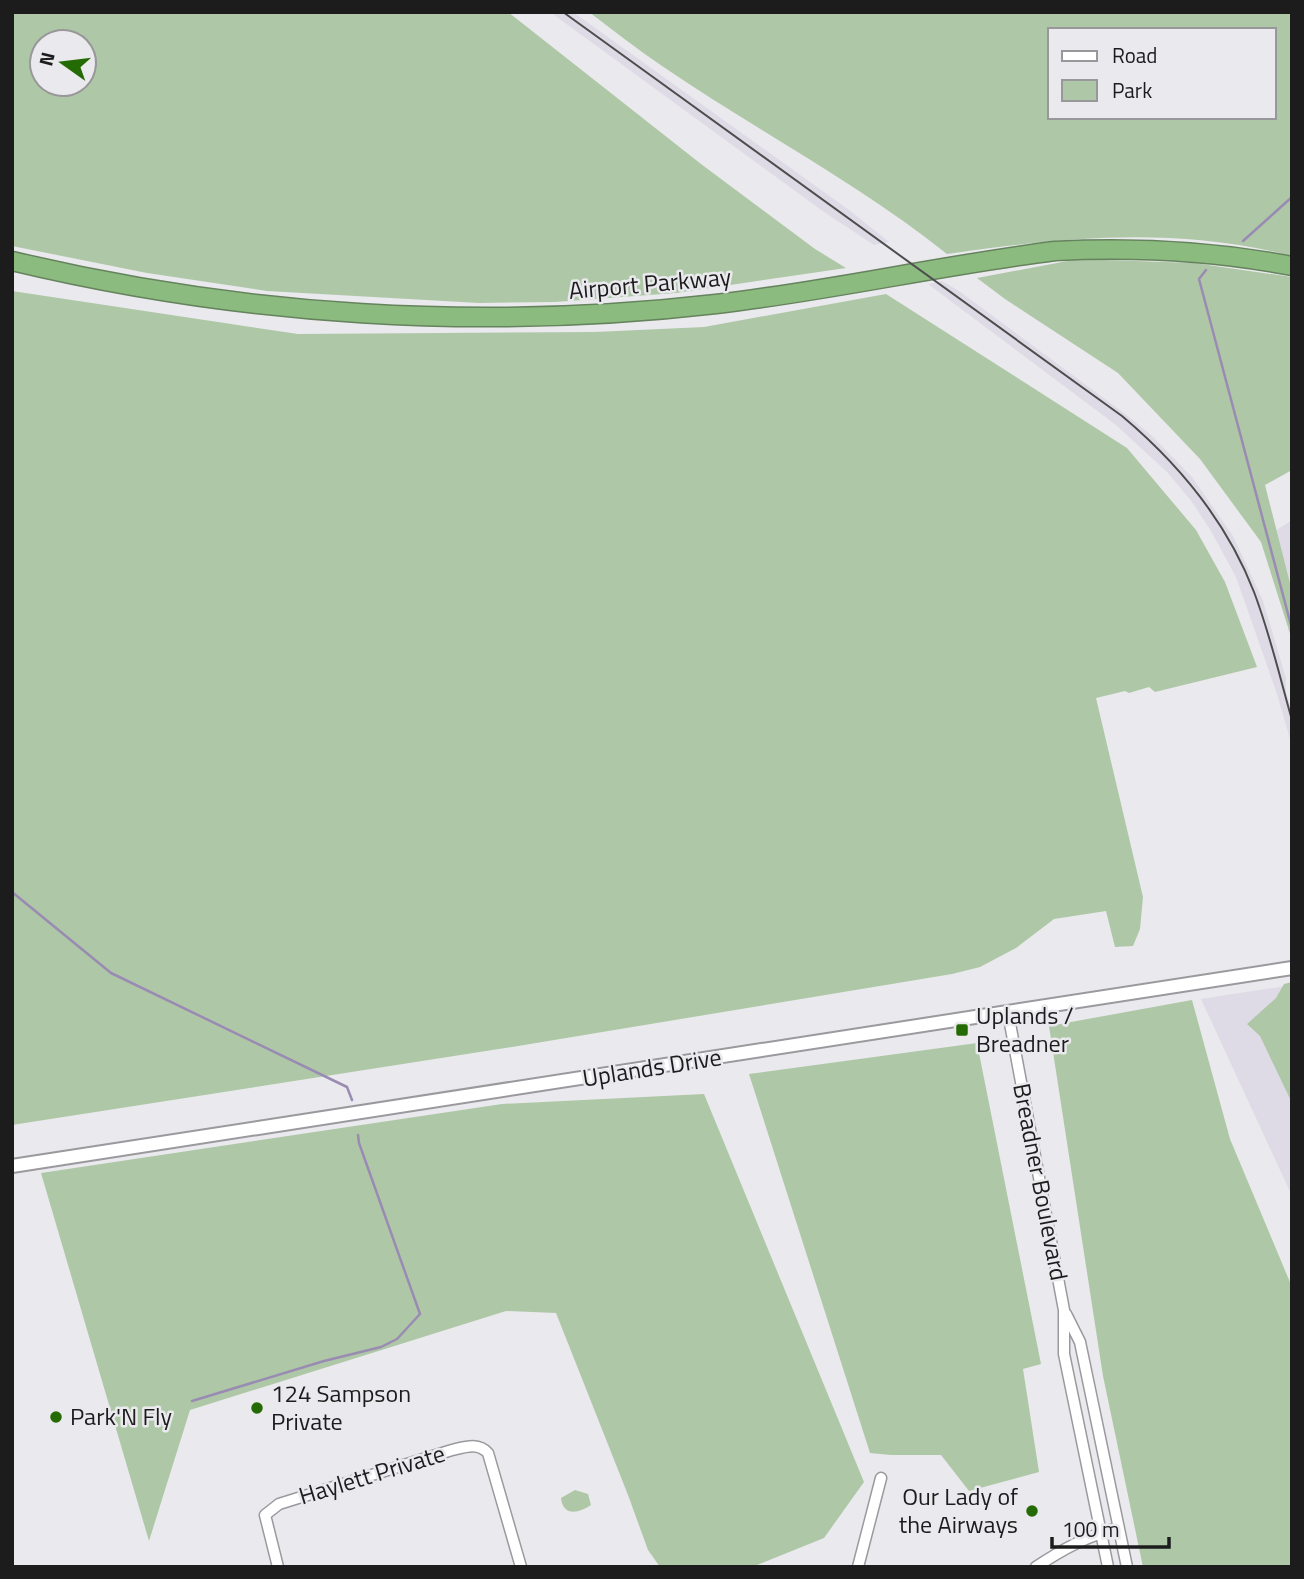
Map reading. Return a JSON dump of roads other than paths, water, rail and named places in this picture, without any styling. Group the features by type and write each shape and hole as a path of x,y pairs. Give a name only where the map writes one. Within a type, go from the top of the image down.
{"highway":[{"name":"Airport Parkway","path":"12,261 144,289 276,306 392,316 495,318 608,314 713,305 1055,251 1112,248 1166,250 1292,266"}],"main road":[{"name":"Uplands Drive","path":"12,1166 1292,968"}],"street":[{"name":"Breadner Boulevard","path":"1008,1013 1064,1310 1064,1354 1108,1567"},
{"name":"Breadner Boulevard","path":"1064,1310 1080,1342 1127,1567"},
{"name":"Haylett Private","path":"278,1567 265,1515 279,1504 452,1450 473,1446 482,1447 488,1453 521,1567"},
{"path":"858,1567 881,1478"},
{"path":"1036,1567 1065,1547 1118,1528"}],"waterway":[{"path":"1243,241 1292,197"},
{"path":"1206,270 1199,279 1292,629"},
{"path":"12,892 111,973 347,1087 352,1100"},
{"path":"192,1401 324,1361 381,1347 397,1339 420,1314 358,1135"}],"tram line":[{"path":"563,12 1122,416 1143,434 1182,474 1199,496 1243,566 1265,624 1292,720"}],"place":[{"name":"Uplands / Breadner","path":"962,1030"},
{"name":"124 Sampson Private","path":"257,1408"},
{"name":"Park'N Fly","path":"56,1417"},
{"name":"Our Lady of the Airways","path":"1032,1511"}]}
